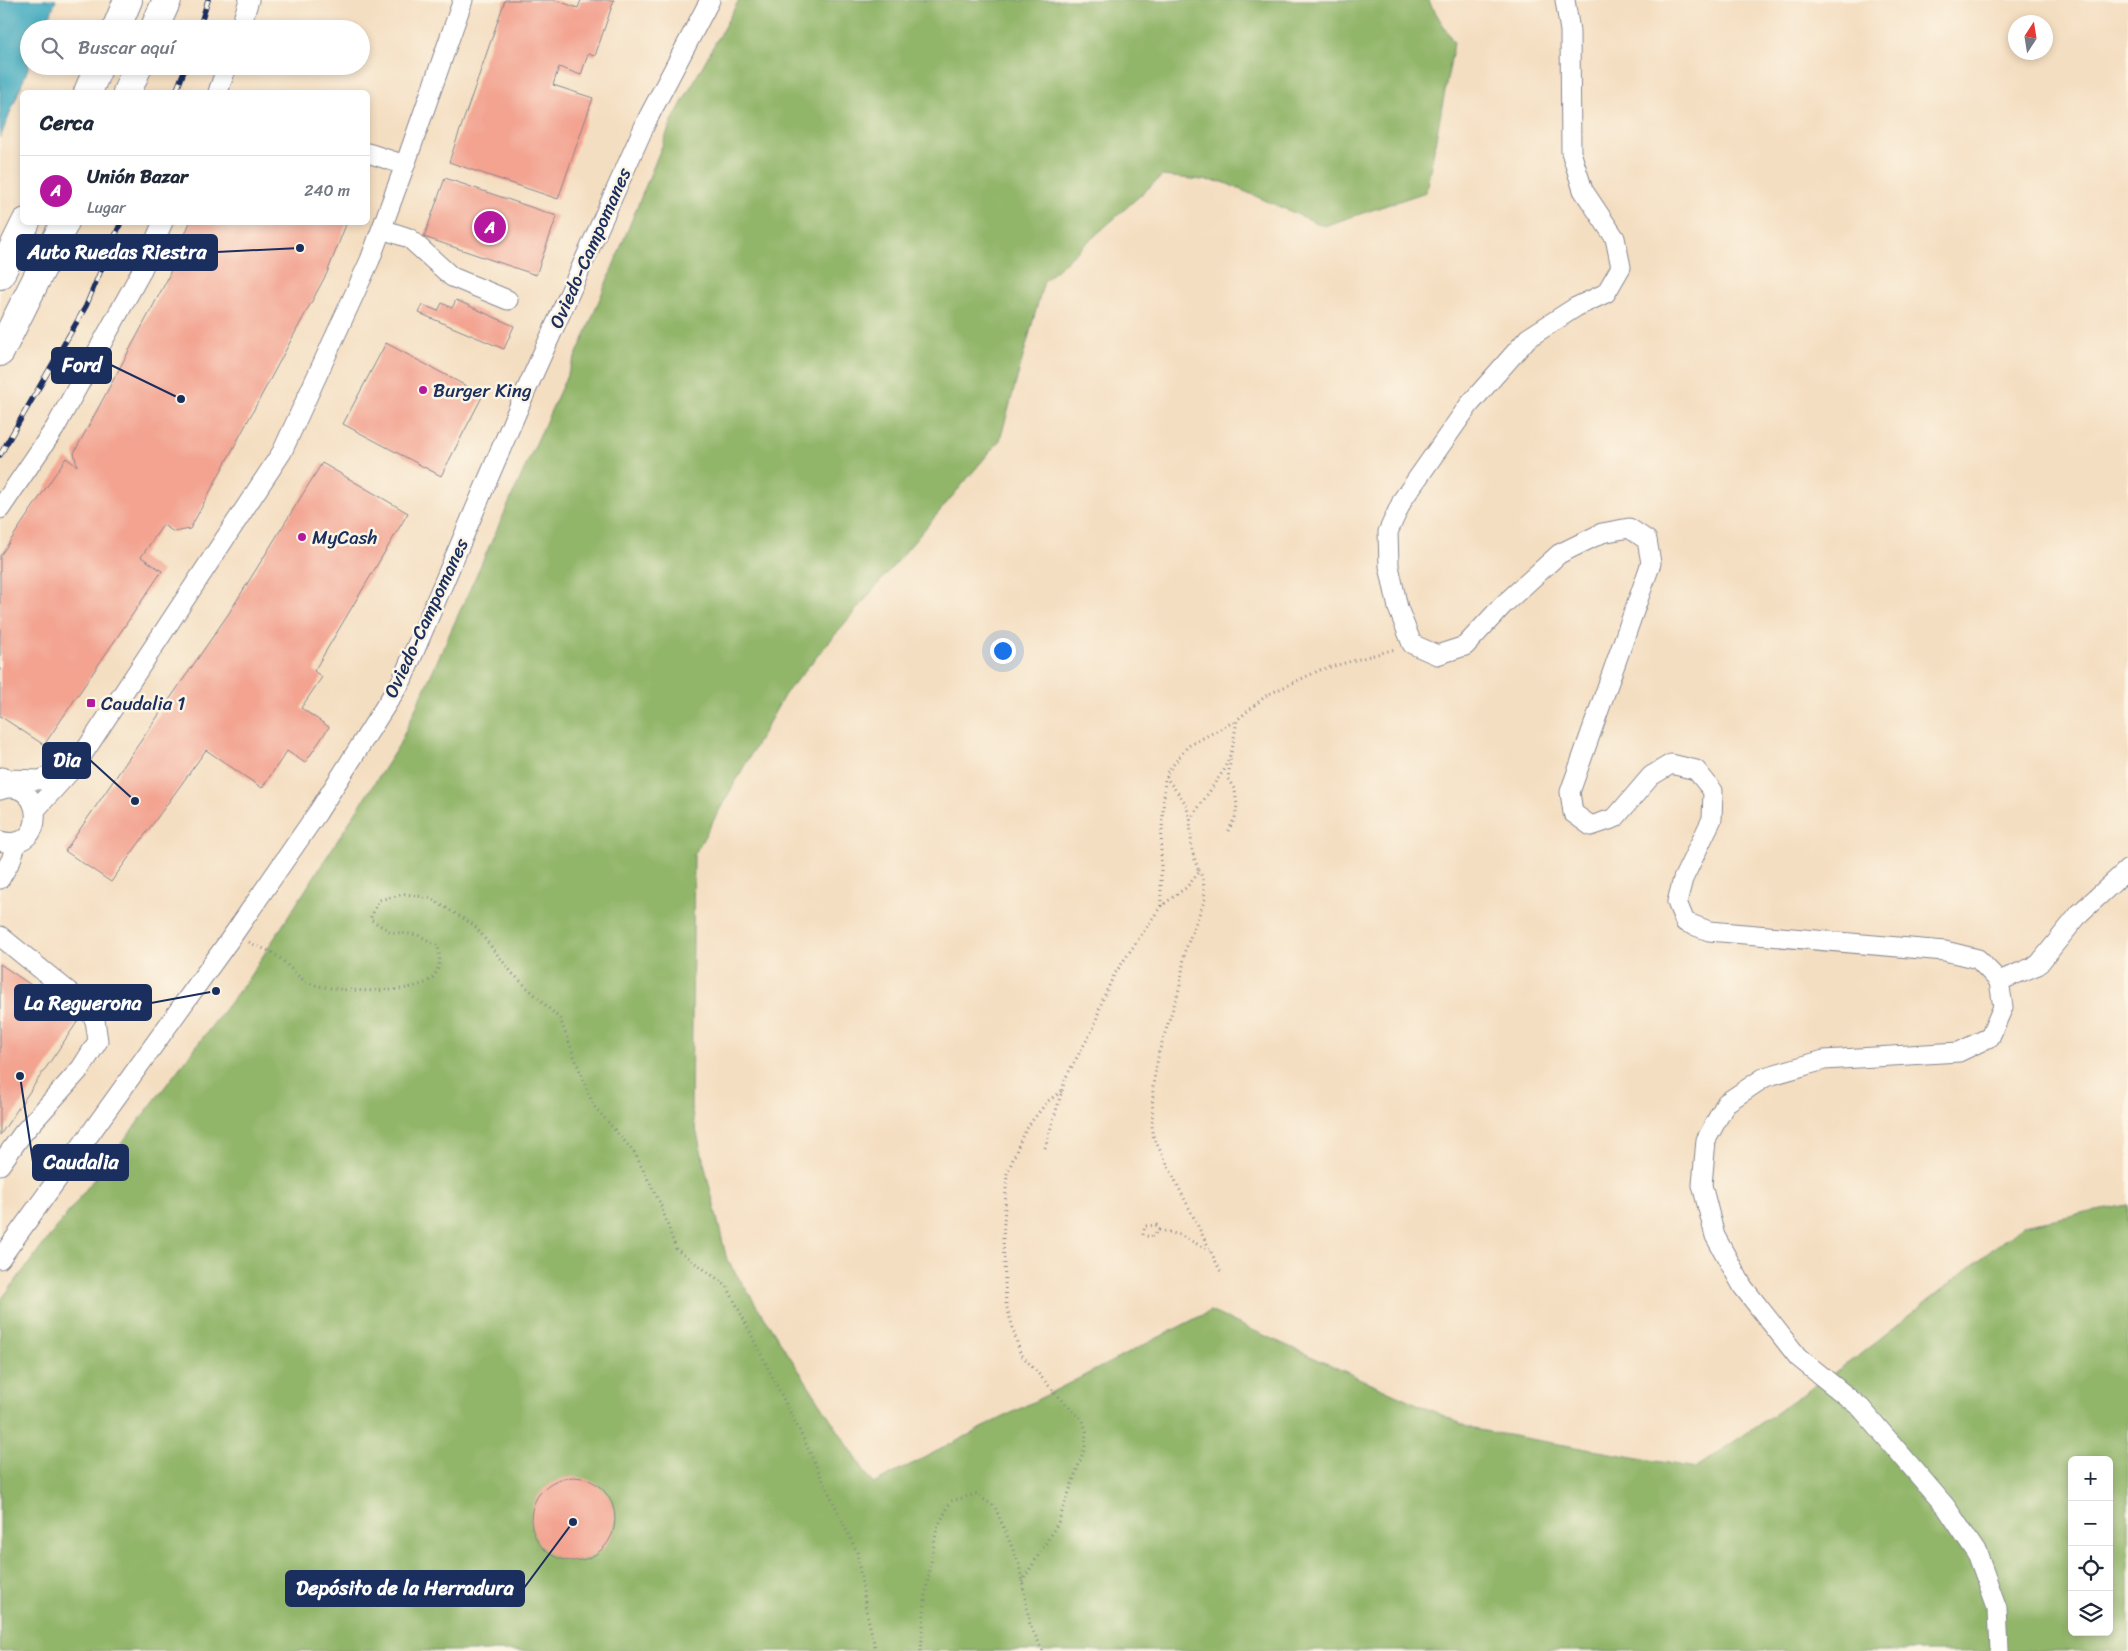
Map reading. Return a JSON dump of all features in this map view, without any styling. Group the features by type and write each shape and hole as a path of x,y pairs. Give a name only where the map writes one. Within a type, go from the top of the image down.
{"highway":[{"path":"120,20 128,0"},
{"path":"158,20 167,0"},
{"path":"89,90 95,75"},
{"path":"128,90 134,75"},
{"path":"0,275 25,225"},
{"path":"0,352 64,225"}],"street":[{"path":"243,20 250,0"},
{"path":"36,809 75,766 282,452 370,260 406,165 463,0"},
{"name":"Oviedo-Campomanes","path":"0,1259 233,935 318,812 402,680 524,395 648,118 710,0"},
{"path":"1564,0 1570,31 1571,152 1583,190 1615,238 1620,267 1606,293 1576,307 1528,338 1468,405 1403,499 1388,532 1389,566 1398,608 1412,644 1437,655 1465,646 1503,605 1560,554 1602,533 1628,528 1647,540 1651,563 1570,792 1573,813 1592,826 1615,818 1651,776 1671,764 1696,770 1713,792 1712,818 1683,879 1677,902 1686,922 1709,931 1945,951 1978,959 1999,981 2003,1007 1990,1037 1959,1052 1824,1060 1765,1077 1726,1103 1706,1140 1702,1185 1715,1236 1743,1287 1798,1357 1861,1408 1946,1507 1977,1553 1997,1608 1999,1651"},
{"path":"219,90 224,75"},
{"path":"370,154 406,165"},
{"path":"0,509 59,419 140,274 162,225"},
{"path":"382,229 409,238 452,278 508,300"},
{"path":"1,785 8,779 40,780 60,770 75,766"},
{"path":"0,879 11,860 9,842 31,832 36,817 36,809 27,795 1,785"},
{"path":"1999,981 2038,965 2080,913 2124,878"},
{"path":"0,936 84,1004 95,1020 98,1042 81,1068 23,1133 0,1165"}],"path":[{"path":"1161,906 1161,847 1166,774 1188,746 1237,720 1267,695 1320,670 1412,644"},
{"path":"1228,832 1235,818 1237,805 1235,790 1228,779 1237,720"},
{"path":"1190,820 1224,770 1232,750"},
{"path":"1045,1148 1066,1077 1094,1027 1102,1001 1114,975 1161,906 1187,887 1197,877 1199,872 1192,851 1190,820 1186,804 1168,780 1166,774"},
{"path":"1196,865 1203,879 1205,899 1185,951 1180,986 1160,1052 1153,1085 1152,1134 1221,1272"},
{"path":"233,935 276,955 306,982 351,990 388,991 414,987 431,979 441,962 438,946 418,935 391,932 370,919 379,900 405,894 430,898 474,925 512,973 560,1019 593,1105 634,1152 660,1203 676,1249 727,1286 801,1434 857,1552 866,1610 876,1651"},
{"path":"1022,1582 1058,1523 1085,1447 1086,1431 1083,1421 1020,1353 1006,1304 1003,1239 1007,1174 1022,1137 1031,1122 1048,1100 1062,1091"},
{"path":"1159,1230 1151,1236 1144,1234 1145,1226 1156,1225 1159,1230 1180,1234 1211,1251"},
{"path":"921,1651 926,1590 937,1528 951,1501 976,1494 995,1507 1018,1564 1030,1625 1043,1651"}],"green space":[{"path":"739,0 1428,0 1454,43 1426,192 1324,226 1223,182 1162,176 1044,281 1000,440 785,694 694,855 691,1108 727,1260 873,1484 1210,1311 1473,1429 1696,1468 1858,1356 2023,1225 2128,1205 2128,1651 0,1651 0,1301 248,979 399,745 583,340 672,121"}],"water":[{"path":"0,0 56,0 48,20 20,20 20,75 25,75 0,138"}],"building":[{"path":"505,0 555,0 578,8 581,0 614,0 595,56 588,54 581,75 559,67 553,85 593,98 558,199 449,162"},
{"path":"445,178 557,216 536,275 424,237"},
{"path":"189,225 346,225 327,273 190,529 174,532 163,525 141,557 162,571 44,745 0,716 0,556 66,458 77,466 74,453 167,280"},
{"path":"456,300 514,326 504,349 419,313 423,305 438,311 442,303 452,308"},
{"path":"386,343 483,395 441,476 343,424"},
{"path":"322,463 408,513 314,671 322,677 301,708 329,727 305,763 287,751 262,788 206,750 111,882 65,851 229,613"},
{"path":"0,964 80,1018 0,1135"},
{"path":"573,1477 589,1480 603,1489 612,1503 615,1519 612,1535 603,1549 589,1558 573,1561 557,1558 543,1549 534,1535 531,1519 534,1503 543,1489 557,1480"}],"railway":[{"path":"202,20 208,0"},
{"path":"177,90 183,75"},
{"path":"0,455 86,306 120,225"}],"place":[{"name":"Unión Bazar","path":"490,227"},
{"name":"Auto Ruedas Riestra","path":"300,248"},
{"name":"Burger King","path":"423,390"},
{"name":"Ford","path":"181,399"},
{"name":"MyCash","path":"302,537"},
{"name":"Caudalia 1","path":"91,703"},
{"name":"Dia","path":"135,801"},
{"name":"La Reguerona","path":"216,991"},
{"name":"Caudalia","path":"20,1076"},
{"name":"Depósito de la Herradura","path":"573,1522"}]}
